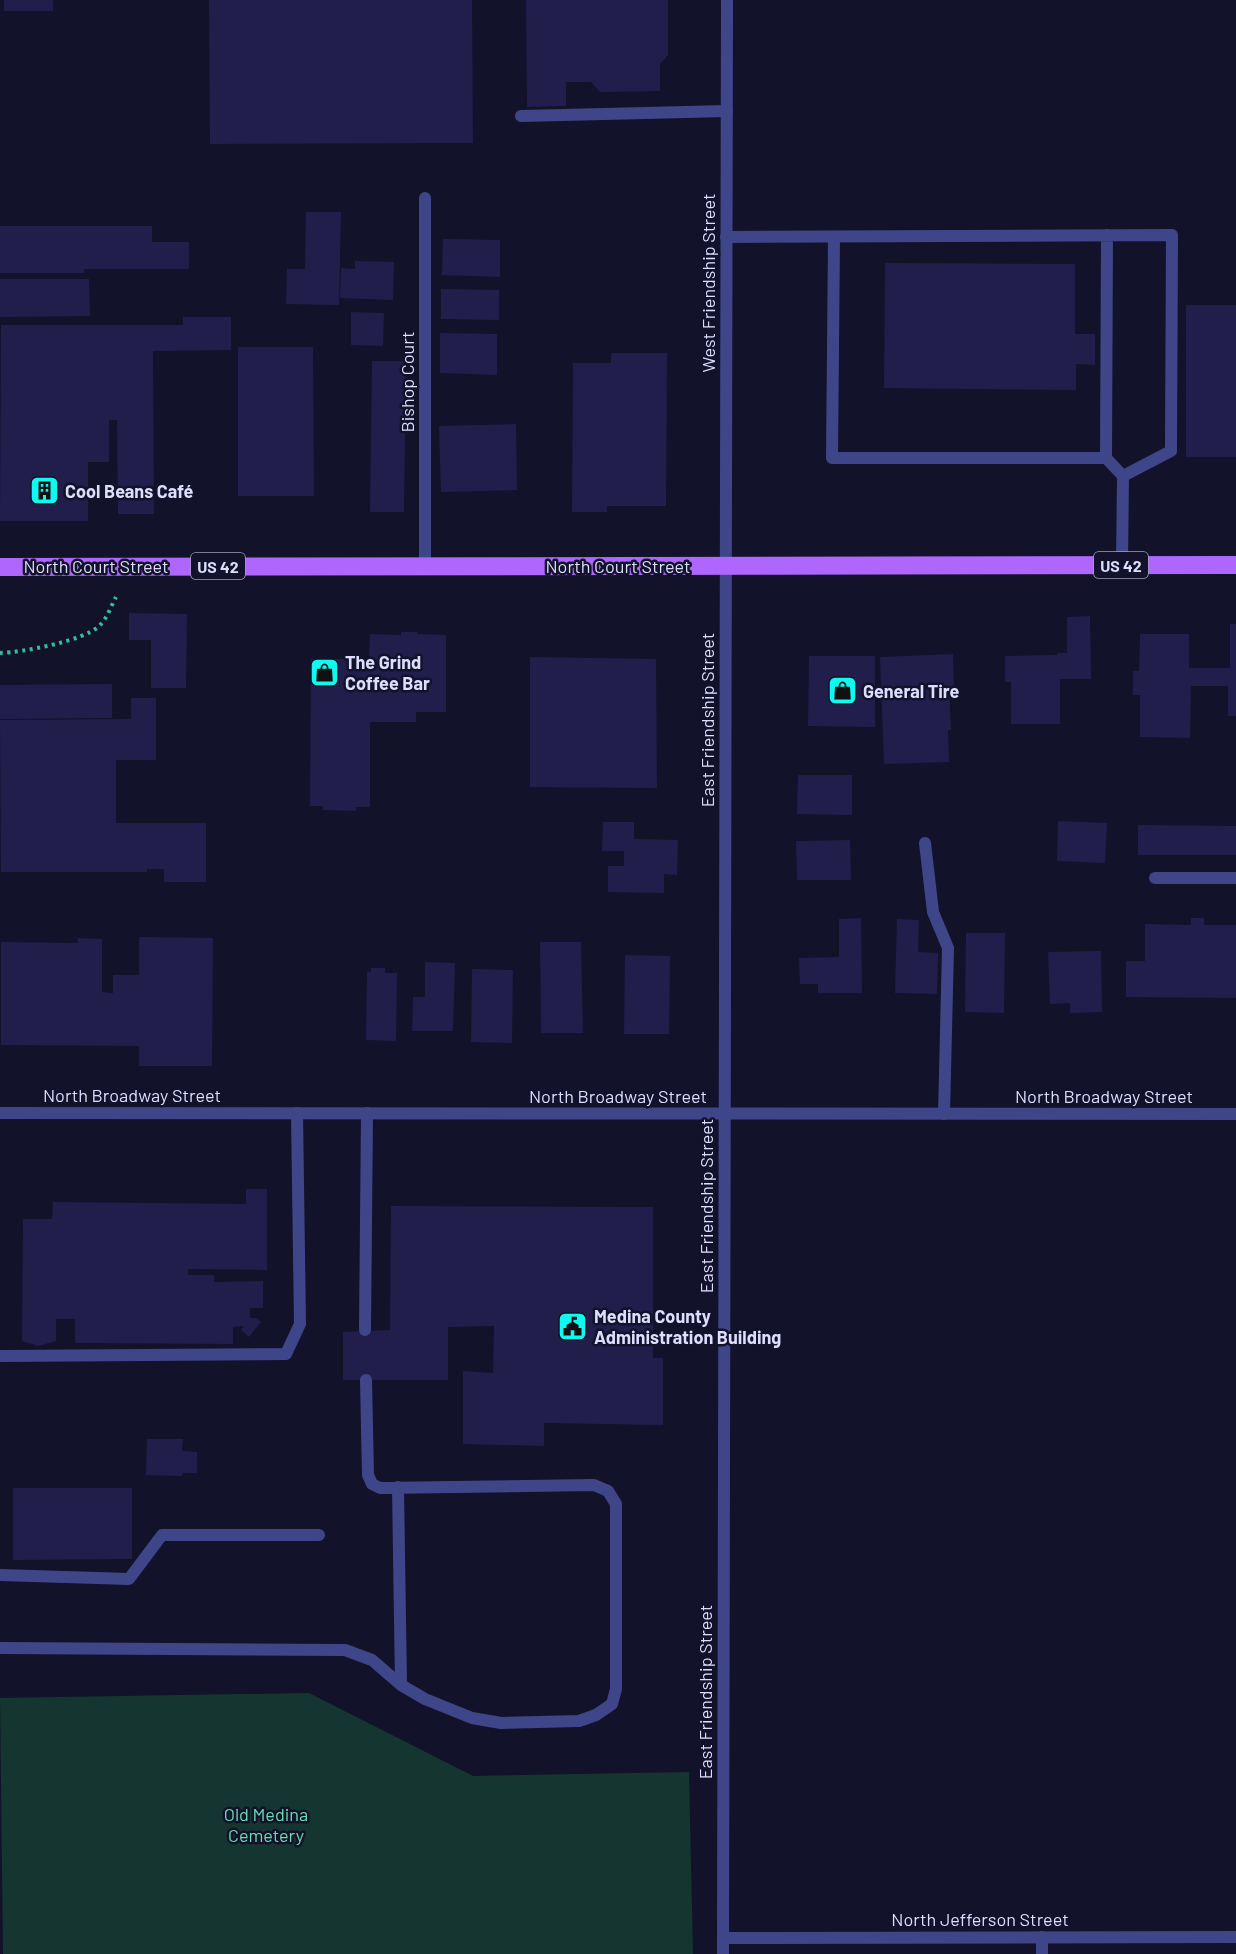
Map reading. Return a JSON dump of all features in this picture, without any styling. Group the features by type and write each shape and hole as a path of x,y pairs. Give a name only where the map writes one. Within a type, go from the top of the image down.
{"main road":[{"name":"North Court Street","path":"0,567 1236,565"}],"street":[{"name":"West Friendship Street","path":"725,567 728,0"},
{"path":"520,116 727,111"},
{"name":"Bishop Court","path":"425,198 425,566"},
{"path":"726,237 1172,235 1171,451 1123,476"},
{"path":"1106,459 1107,236"},
{"path":"834,237 832,458 1106,459 1123,476 1122,565"},
{"name":"East Friendship Street","path":"723,1954 725,567"},
{"path":"925,843 933,912 948,948 944,1114"},
{"path":"1155,878 1236,878"},
{"name":"North Broadway Street","path":"0,1113 1236,1114"},
{"path":"0,1356 286,1354 300,1324 297,1113"},
{"path":"365,1330 368,1113"},
{"path":"0,1648 345,1650 372,1660 400,1685 425,1699 472,1718 501,1723 579,1721 597,1715 612,1704 616,1689 616,1504 608,1491 594,1485 380,1488 372,1484 368,1475 366,1380"},
{"path":"398,1487 400,1685"},
{"path":"0,1575 129,1579 162,1535 319,1535"},
{"path":"1042,1937 1042,1954"},
{"name":"North Jefferson Street","path":"723,1938 1236,1937"}],"path":[{"path":"0,653 86,636 101,624 117,597"}],"green space":[{"name":"Old Medina Cemetery","path":"309,1693 473,1776 689,1772 693,1954 3,1954 0,1698"}],"building":[{"path":"4,0 53,0 53,11 4,11"},
{"path":"209,0 472,0 473,143 210,144"},
{"path":"526,0 668,0 668,55 660,64 660,91 600,92 591,82 566,82 566,106 527,107"},
{"path":"306,212 341,212 339,305 286,304 287,269 305,269"},
{"path":"0,226 152,226 152,242 189,242 189,269 84,269 84,273 0,273"},
{"path":"443,239 500,240 500,277 442,275"},
{"path":"355,261 394,262 393,300 340,298 341,268 355,269"},
{"path":"885,263 1075,264 1075,334 1095,334 1095,365 1076,364 1076,390 884,388"},
{"path":"0,279 89,279 90,316 0,317"},
{"path":"441,289 499,290 499,320 441,319"},
{"path":"1186,305 1236,305 1236,457 1186,457"},
{"path":"351,312 384,313 383,346 351,345"},
{"path":"183,317 231,317 231,350 153,351 154,514 118,514 117,420 109,420 109,462 88,462 88,521 0,521 1,325 183,325"},
{"path":"440,333 497,334 497,375 440,373"},
{"path":"238,347 313,347 314,496 238,496"},
{"path":"611,353 667,353 666,506 607,506 607,512 572,512 573,363 611,363"},
{"path":"372,361 406,361 404,512 370,512"},
{"path":"516,424 517,490 441,492 439,426"},
{"path":"129,613 187,614 186,688 151,688 151,640 129,640"},
{"path":"1090,616 1091,679 1060,679 1060,724 1011,724 1011,682 1005,682 1005,656 1067,653 1067,617"},
{"path":"1230,624 1236,624 1236,716 1228,716 1228,686 1191,686 1190,738 1140,737 1140,695 1133,695 1133,671 1139,671 1140,634 1189,634 1189,668 1230,668"},
{"path":"401,632 446,635 446,712 416,712 416,722 370,722 370,807 356,807 356,811 323,810 323,806 310,806 311,659 369,659 370,634 401,635"},
{"path":"953,654 954,689 949,689 951,730 948,730 949,762 884,764 880,657"},
{"name":"General Tire","path":"809,656 875,656 875,727 808,726"},
{"path":"530,657 656,659 657,788 530,787"},
{"path":"112,684 112,718 0,719 0,685"},
{"path":"131,698 156,698 156,760 116,760 116,823 206,823 206,882 164,882 164,869 147,869 147,872 1,872 0,720 131,719"},
{"path":"798,775 852,775 852,815 797,814"},
{"path":"1058,821 1107,823 1105,863 1057,861"},
{"path":"603,822 634,822 634,839 678,840 677,875 664,874 664,893 608,892 608,866 624,866 624,851 602,851"},
{"path":"1138,825 1236,826 1236,855 1138,855"},
{"path":"850,840 851,880 797,880 796,841"},
{"path":"861,918 862,993 818,993 818,984 800,984 799,958 839,957 839,919"},
{"path":"1191,918 1204,918 1204,925 1236,925 1236,998 1126,997 1126,961 1145,961 1145,924 1191,925"},
{"path":"897,919 919,920 918,952 938,953 937,994 895,993"},
{"path":"966,933 1005,933 1004,1013 965,1012"},
{"path":"139,937 213,938 212,1066 139,1066 139,1046 1,1045 1,942 78,943 78,938 102,939 102,992 113,993 113,975 139,975"},
{"path":"540,942 581,942 583,1033 541,1033"},
{"path":"1101,951 1102,1012 1070,1013 1070,1003 1050,1004 1048,952"},
{"path":"625,955 670,956 669,1034 624,1034"},
{"path":"425,962 455,963 453,1031 412,1031 413,997 425,997"},
{"path":"371,968 385,968 385,973 397,973 396,1041 366,1040 367,972 371,972"},
{"path":"472,969 513,970 512,1043 471,1042"},
{"path":"246,1189 267,1189 267,1270 188,1269 188,1275 214,1275 214,1282 263,1281 263,1308 250,1308 250,1318 256,1318 261,1322 249,1337 241,1330 244,1326 233,1327 233,1344 75,1343 75,1319 56,1319 56,1341 38,1346 22,1341 23,1219 52,1219 53,1202 246,1204"},
{"name":"Medina County Administration Building","path":"391,1206 653,1207 653,1358 663,1358 663,1425 544,1423 544,1446 463,1444 463,1371 493,1373 494,1326 448,1327 448,1380 343,1380 343,1332 390,1330"},
{"path":"147,1439 183,1439 182,1451 197,1452 197,1473 183,1473 182,1476 146,1475"},
{"path":"13,1488 132,1488 132,1559 13,1560"}],"place":[{"name":"Cool Beans Café","path":"44,491"},
{"name":"The Grind Coffee Bar","path":"324,672"},
{"name":"General Tire","path":"842,691"},
{"name":"Medina County Administration Building","path":"573,1326"}]}
